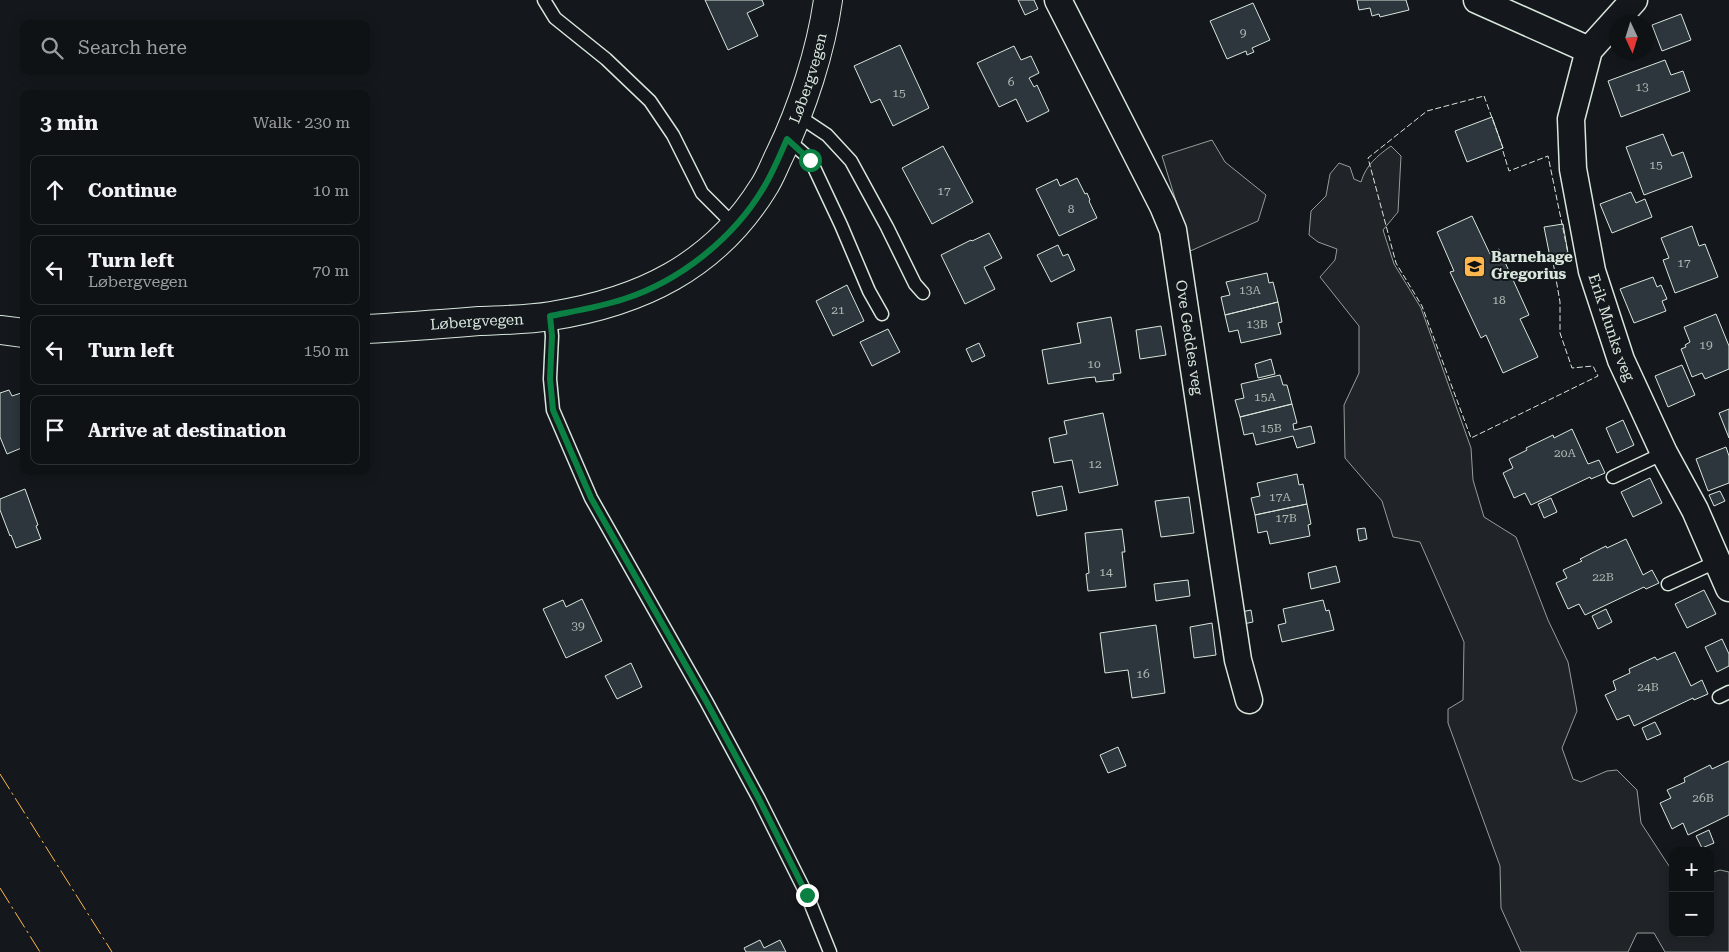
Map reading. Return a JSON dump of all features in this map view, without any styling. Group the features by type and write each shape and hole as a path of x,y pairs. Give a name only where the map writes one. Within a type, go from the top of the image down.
{"street":[{"name":"Løbergvegen","path":"370,329 550,316 590,308 625,298 662,283 684,271 706,254 735,226 764,188 792,127 814,62 828,0"},
{"name":"Ove Geddes veg","path":"1058,0 1163,206 1173,230 1238,660 1249,700"},
{"path":"1477,0 1589,50"},
{"name":"Erik Munks veg","path":"1634,0 1589,50 1571,119 1573,169 1592,271 1621,360 1664,453 1695,510 1729,588"},
{"path":"0,330 20,332"}],"lane":[{"path":"544,0 555,18 606,59 650,101 673,135 702,193 735,226"},
{"path":"792,127 827,136 851,161 915,284 923,293"},
{"path":"792,127 810,160 841,225 869,291 882,314"},
{"path":"550,316 552,336 550,379 553,410 591,498 759,799 807,895 830,952"},
{"path":"1613,477 1664,453"},
{"path":"1668,584 1718,562"}],"shaded area":[{"path":"1212,140 1225,162 1266,195 1258,221 1188,252 1184,227 1162,156"},
{"path":"1391,146 1401,156 1398,212 1383,230 1394,264 1421,308 1471,448 1473,480 1484,517 1516,537 1548,620 1568,662 1577,711 1562,748 1573,779 1581,782 1607,771 1617,770 1637,790 1641,823 1669,866 1669,937 1714,937 1714,872 1720,870 1729,872 1729,952 1665,952 1654,933 1637,933 1628,952 1521,952 1501,908 1500,866 1448,723 1448,709 1463,700 1464,642 1420,542 1393,537 1382,501 1345,458 1344,405 1359,373 1359,326 1320,277 1335,260 1337,249 1318,242 1309,235 1311,211 1326,196 1330,174 1339,163 1350,167 1354,179 1361,182 1366,171 1381,153"}],"building":[{"path":"705,0 762,0 764,5 747,13 758,36 728,50"},
{"path":"1018,0 1034,0 1038,9 1025,15"},
{"path":"1357,0 1406,0 1409,10 1380,17 1379,14 1372,16 1370,8 1359,10"},
{"path":"1253,3 1270,40 1252,48 1254,52 1247,55 1246,51 1227,59 1210,21"},
{"path":"1681,14 1691,40 1662,51 1654,30 1654,24"},
{"path":"900,45 929,108 893,126 880,99 871,103 854,66"},
{"path":"1014,46 1021,60 1031,56 1039,73 1029,78 1034,87 1037,85 1049,111 1027,122 1016,99 999,107 977,63"},
{"path":"1665,60 1671,75 1683,71 1690,91 1621,117 1608,81"},
{"path":"1492,117 1503,148 1467,162 1455,131"},
{"path":"1663,134 1672,156 1683,152 1692,177 1644,195 1626,147"},
{"path":"943,146 973,202 932,224 902,168"},
{"path":"1077,178 1085,194 1087,193 1097,218 1059,236 1036,189 1057,179 1060,186"},
{"path":"1631,192 1636,203 1645,199 1652,217 1612,233 1600,204"},
{"path":"1472,216 1490,254 1499,249 1529,315 1520,319 1538,357 1503,373 1486,335 1481,338 1450,272 1454,271 1437,232"},
{"path":"1563,224 1568,253 1550,257 1544,227"},
{"path":"1692,226 1699,246 1705,244 1718,277 1675,293 1663,260 1669,258 1661,238"},
{"path":"989,233 1002,258 984,267 995,289 965,304 941,255"},
{"path":"1058,245 1063,256 1068,254 1075,270 1051,282 1037,255"},
{"path":"1267,273 1269,283 1273,282 1278,302 1225,315 1221,297 1230,295 1226,282"},
{"path":"1653,277 1657,287 1661,285 1667,299 1662,301 1666,311 1634,323 1620,289"},
{"path":"847,285 864,321 833,336 816,301"},
{"path":"1278,302 1282,322 1278,323 1281,334 1241,343 1238,330 1229,332 1225,315"},
{"path":"1716,314 1729,346 1729,369 1705,379 1702,373 1692,377 1681,349 1690,342 1684,327"},
{"path":"1111,317 1121,373 1113,374 1114,380 1096,382 1095,377 1048,384 1042,350 1081,343 1077,323"},
{"path":"1161,326 1166,355 1140,359 1136,330"},
{"path":"888,329 900,352 872,366 860,342"},
{"path":"979,343 985,356 972,362 966,349"},
{"path":"1271,359 1275,374 1258,378 1255,364"},
{"path":"1682,365 1695,395 1668,407 1655,376"},
{"path":"1280,375 1283,385 1287,385 1292,404 1240,417 1235,400 1244,398 1241,384"},
{"path":"9,390 12,396 20,393 20,449 7,454 0,437 0,393"},
{"path":"1292,404 1297,423 1293,424 1294,430 1311,426 1315,443 1297,448 1293,436 1256,445 1253,433 1244,435 1240,417"},
{"path":"1729,409 1729,438 1719,413"},
{"path":"1103,413 1118,485 1079,493 1072,460 1054,463 1049,438 1067,434 1064,421"},
{"path":"1623,420 1634,445 1617,453 1606,428"},
{"path":"1572,429 1588,464 1599,460 1605,473 1591,479 1590,477 1531,505 1525,493 1514,498 1503,473 1513,468 1509,459 1527,450 1526,448 1553,435 1554,438"},
{"path":"1726,447 1729,456 1729,483 1708,491 1696,459"},
{"path":"1297,474 1299,485 1303,484 1307,504 1255,515 1251,498 1260,496 1257,483"},
{"path":"1650,478 1662,503 1633,517 1621,492"},
{"path":"1062,486 1067,510 1037,516 1032,492"},
{"path":"25,489 41,539 16,548 0,510 0,499"},
{"path":"1720,491 1725,501 1714,506 1709,495"},
{"path":"1189,497 1194,533 1161,537 1155,501"},
{"path":"1551,498 1557,512 1544,518 1538,504"},
{"path":"1307,504 1311,524 1308,525 1310,536 1270,544 1267,531 1258,533 1255,515"},
{"path":"1365,528 1367,539 1359,541 1357,529"},
{"path":"1122,529 1125,552 1122,552 1126,587 1088,591 1086,574 1089,573 1085,533"},
{"path":"1626,539 1643,575 1652,570 1659,583 1646,589 1644,587 1585,615 1579,604 1568,609 1556,583 1567,578 1563,570 1606,546 1607,548"},
{"path":"1336,566 1340,582 1311,589 1308,573"},
{"path":"1188,580 1190,596 1156,601 1154,584"},
{"path":"1704,590 1716,614 1687,628 1675,604"},
{"path":"582,599 602,641 566,658 543,609 563,600 566,607"},
{"path":"1323,600 1326,611 1329,610 1334,630 1282,642 1278,625 1286,623 1283,609"},
{"path":"1606,609 1612,622 1598,629 1592,616"},
{"path":"1251,610 1253,622 1238,625 1236,613"},
{"path":"1212,623 1216,655 1194,658 1190,627"},
{"path":"1156,625 1165,693 1132,698 1128,670 1105,673 1100,633"},
{"path":"1722,639 1729,654 1729,666 1717,672 1705,647"},
{"path":"1675,652 1691,686 1702,680 1708,694 1694,700 1693,698 1634,726 1629,715 1617,720 1605,695 1616,690 1613,681 1630,673 1629,669 1655,657 1657,660"},
{"path":"631,663 642,687 617,699 605,676"},
{"path":"1655,722 1661,734 1647,740 1642,728"},
{"path":"1118,747 1126,766 1108,773 1100,755"},
{"path":"1729,761 1729,815 1688,835 1683,823 1672,829 1660,803 1671,798 1667,790 1685,782 1684,778 1710,765 1712,769"},
{"path":"1709,830 1714,843 1702,847 1696,836"},
{"path":"760,940 764,948 780,940 786,952 746,952 744,948"}],"fence":[{"path":"1484,96 1503,148 1509,171 1548,156 1568,253 1552,256 1560,302 1560,333 1572,368 1593,366 1598,376 1471,438 1422,306 1396,263 1368,158 1427,111 1484,96"}],"power":[{"path":"0,774 112,952"},
{"path":"0,888 40,952"}],"place":[{"name":"Barnehage Gregorius","path":"1475,266"}],"route":[{"path":"807,895 759,799 706,701 591,498 553,410 550,379 552,336 550,316 590,308 625,298 662,283 684,271 706,254 735,226 764,188 787,139 810,160"}]}
